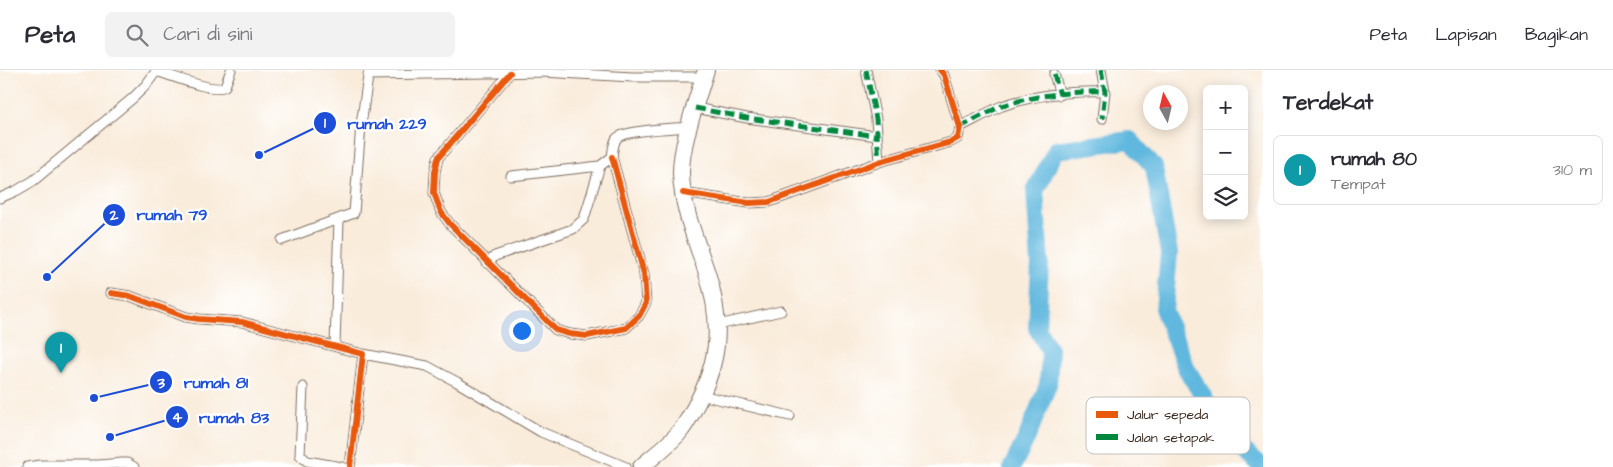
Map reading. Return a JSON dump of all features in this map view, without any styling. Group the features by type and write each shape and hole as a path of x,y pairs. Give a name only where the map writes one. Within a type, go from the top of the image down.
{"highway":[{"path":"642,467 678,434 687,422 701,395 714,362 718,326 716,309 709,281 688,218 683,193 682,162 705,74"}],"street":[{"path":"0,198 33,181 133,98 157,70 210,88 219,89 225,86 231,70"},
{"path":"866,70 876,119 879,162"},
{"path":"1101,70 1105,92 1102,119"},
{"path":"282,240 354,213 361,125 368,73 543,72 632,77 705,74"},
{"path":"683,193 749,202 769,202 879,162 951,142 958,138 960,127 942,72"},
{"path":"510,73 438,158 434,193 441,212 450,224 556,330 587,336 626,328 639,316 646,303 644,274 612,157 615,140 620,135 639,131 690,127"},
{"path":"1054,74 1060,94"},
{"path":"960,127 1001,107 1027,99 1060,94 1105,92"},
{"path":"695,108 748,118 877,136"},
{"path":"511,176 600,166 612,157"},
{"path":"487,263 495,256 574,229 584,219 600,166"},
{"path":"335,346 339,219"},
{"path":"111,293 130,296 186,317 242,322 363,354 427,366 541,432 626,467"},
{"path":"718,326 780,311"},
{"path":"350,467 363,354"},
{"path":"302,387 300,455 307,461 342,467"},
{"path":"701,395 790,416"},
{"path":"27,467 127,463 134,467"}],"waterway":[{"path":"1012,467 1027,437 1048,385 1050,351 1037,328 1040,263 1035,191 1056,150 1130,140 1154,167 1169,253 1164,311 1186,368 1204,397"},
{"path":"1247,454 1263,467"}],"marked path":[{"path":"866,70 876,119 879,162"},
{"path":"1101,70 1105,92 1102,119"},
{"path":"1054,74 1060,95"},
{"path":"960,127 1002,106 1027,99 1066,93 1105,92"},
{"path":"695,108 747,118 877,136"}],"cycle path":[{"path":"683,193 749,203 769,202 879,162 951,142 958,138 960,127 944,75 940,70"},
{"path":"510,73 438,158 434,193 441,212 450,224 556,330 570,334 587,336 626,328 639,316 646,303 644,274 612,157"},
{"path":"111,293 130,296 186,317 242,322 363,354 350,467"}],"place":[{"name":"rumah 229","path":"259,155"},
{"name":"rumah 79","path":"47,277"},
{"name":"rumah 80","path":"61,373"},
{"name":"rumah 81","path":"94,398"},
{"name":"rumah 83","path":"110,437"}]}
